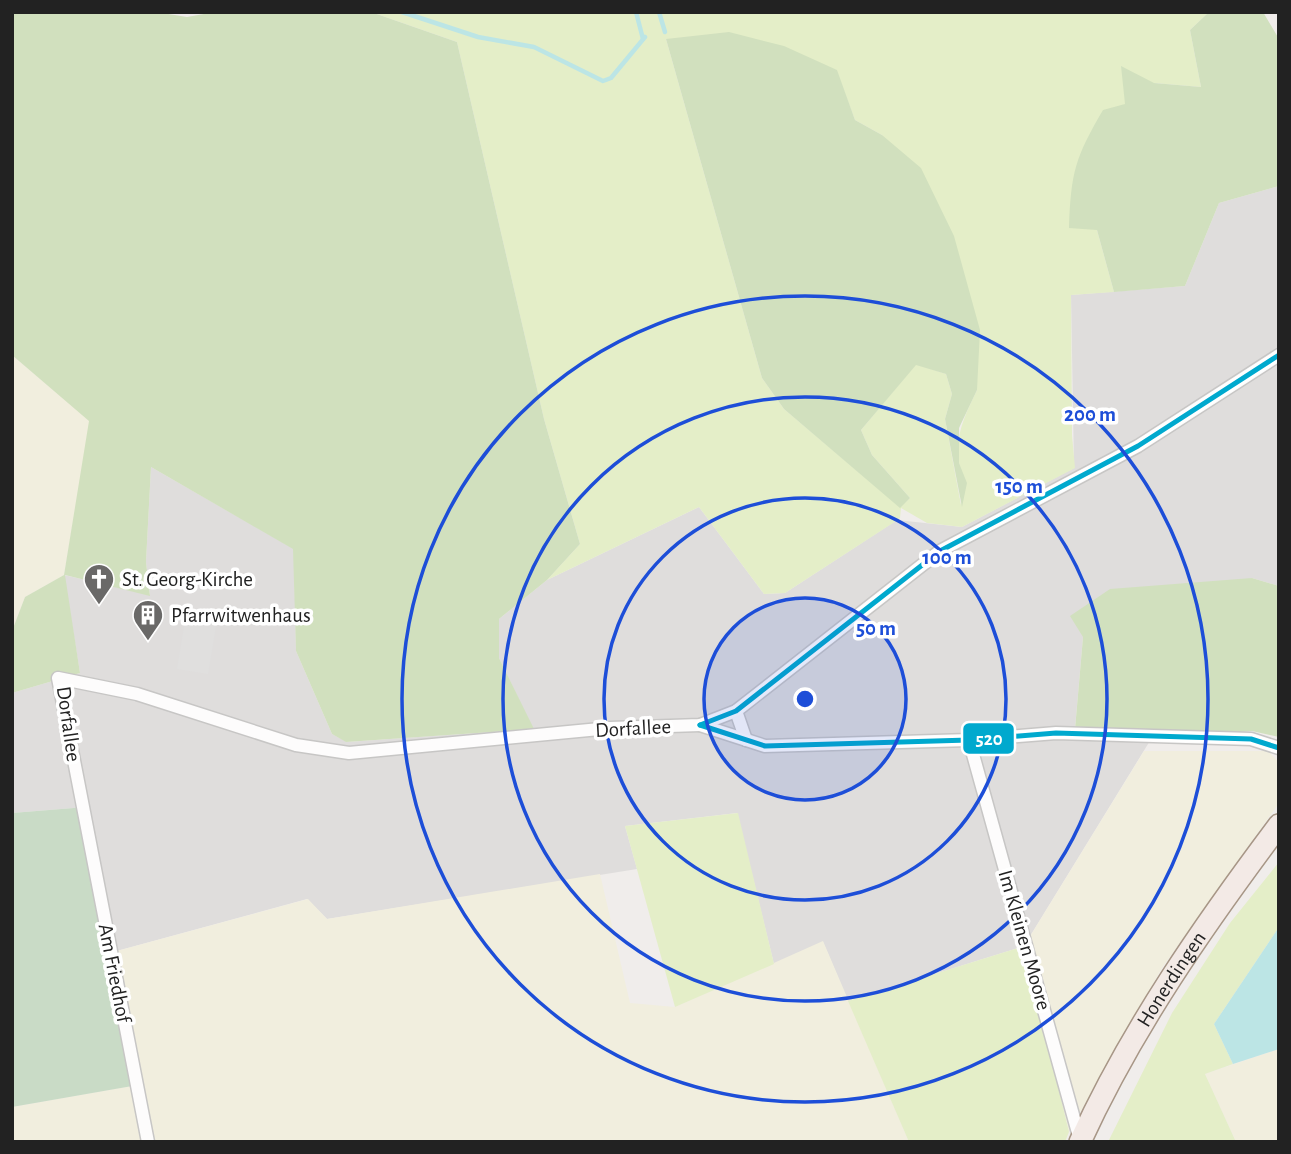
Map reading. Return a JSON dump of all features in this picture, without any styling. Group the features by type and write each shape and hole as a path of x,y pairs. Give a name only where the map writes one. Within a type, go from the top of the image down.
{"main road":[{"name":"Honerdingen","path":"1080,1141 1107,1084 1173,975 1279,825"}],"street":[{"name":"Dorfallee","path":"83,805 58,678 118,689 296,745 349,753 610,727 700,725 736,710 940,551 1139,446 1279,355"},
{"path":"736,710 746,740"},
{"path":"700,725 765,746 969,740 1056,733 1251,738 1279,748"},
{"name":"Im Kleinen Moore","path":"969,740 1080,1141"},
{"name":"Am Friedhof","path":"83,805 148,1142"}],"shaded area":[{"path":"1279,186 1279,586 1252,578 1083,637 1075,728 1156,731 1024,946 848,1001 823,942 774,964 737,813 625,826 637,869 327,919 307,899 113,952 86,807 12,813 12,693 80,673 64,575 150,595 146,562 151,467 294,549 296,651 332,734 347,742 533,729 499,658 499,619 547,580 699,507 764,594 785,593 897,520 962,527 1074,468 1071,295 1185,286 1219,203"},
{"path":"12,355 90,421 64,575 25,597 12,631"},
{"path":"186,615 217,620 208,674 177,669"},
{"path":"1144,751 1268,751 1279,762 1279,803 1162,968 1069,1132 1024,946"},
{"path":"600,874 630,1003 675,1007 823,941 909,1142 12,1142 12,1107 137,1085 113,952 308,899 327,919"},
{"path":"1279,1049 1279,1142 1236,1142 1205,1074"}],"green space":[{"path":"12,12 156,12 187,17 215,12 371,12 457,42 544,419 580,544 547,580 499,619 499,658 534,729 346,742 332,734 296,651 293,549 151,467 146,562 150,596 65,575 80,673 12,693 12,631 25,597 64,575 89,421 12,355"},
{"path":"371,12 1209,12 1190,30 1201,87 1154,83 1125,104 1097,230 1114,292 1071,295 1072,435 1075,468 962,527 927,523 901,508 900,518 896,521 785,593 764,594 699,507 547,580 580,544 544,419 457,42","holes":["666,39 836,70 855,120 882,135 977,390 962,425 958,443 959,463 965,486 961,505 945,419 952,394 946,374 916,364 861,430 872,455 910,498 900,507 784,409 762,378"]},
{"path":"1209,12 1263,12 1279,39 1279,186 1219,203 1185,286 1114,292 1097,230 1069,228 1073,179 1080,154 1103,110 1125,104 1121,66 1154,83 1201,87 1190,30"},
{"path":"729,32 784,46 837,70 855,120 882,135 921,168 954,236 980,330 977,390 959,428 959,463 967,483 962,507 945,419 952,394 946,374 916,365 861,430 872,455 910,498 900,508 784,409 762,378 666,39"},
{"path":"1252,578 1279,586 1279,737 1252,731 1151,739 1075,729 1083,637 1070,616 1110,589"},
{"path":"86,807 138,1085 12,1107 12,813"},
{"path":"738,813 774,964 675,1007 625,826"},
{"path":"1279,862 1279,927 1214,1024 1233,1064 1205,1074 1236,1142 1108,1142 1172,1013 1230,923"},
{"path":"1024,946 1069,1132 1065,1142 909,1142 848,1001"}],"water":[{"path":"1279,927 1279,1049 1233,1064 1214,1024"}],"waterway":[{"path":"402,12 478,37 534,47 603,81 611,78 645,37"},
{"path":"636,12 643,39"},
{"path":"659,12 665,32"}],"transit line":[{"name":"520","path":"700,725 736,711 940,551 1138,446 1279,355"},
{"name":"520","path":"700,725 765,746 969,740 1056,733 1251,739 1279,748"}],"place":[{"name":"St. Georg-Kirche","path":"99,606"},
{"name":"Pfarrwitwenhaus","path":"148,642"}]}
